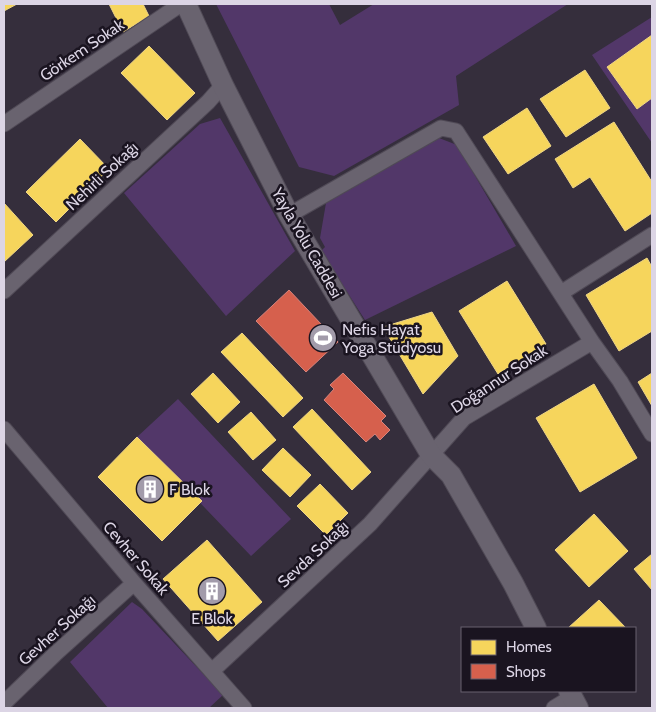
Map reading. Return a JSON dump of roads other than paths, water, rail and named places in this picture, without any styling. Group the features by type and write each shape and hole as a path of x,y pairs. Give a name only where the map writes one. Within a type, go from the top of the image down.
{"street":[{"name":"Görkem Sokak","path":"4,124 181,4"},
{"name":"Yayla Yolu Caddesi","path":"186,4 223,85 289,216 431,455 450,475 513,583 535,627"},
{"name":"Nehirli Sokağı","path":"4,291 208,102 223,85"},
{"path":"289,216 442,128 456,131 652,434"},
{"path":"561,293 652,235"},
{"name":"Doğannur Sokak","path":"431,455 464,418 592,342"},
{"name":"Cevher Sokak","path":"4,429 134,583 244,708"},
{"name":"Sevda Sokağı","path":"212,672 370,524 431,455"},
{"name":"Gevher Sokağı","path":"4,703 134,583"},
{"path":"554,708 573,699"}],"place":[{"name":"Nefis Hayat Yoga Stüdyosu","path":"323,338"},
{"name":"F Blok","path":"150,489"},
{"name":"E Blok","path":"212,591"}]}
